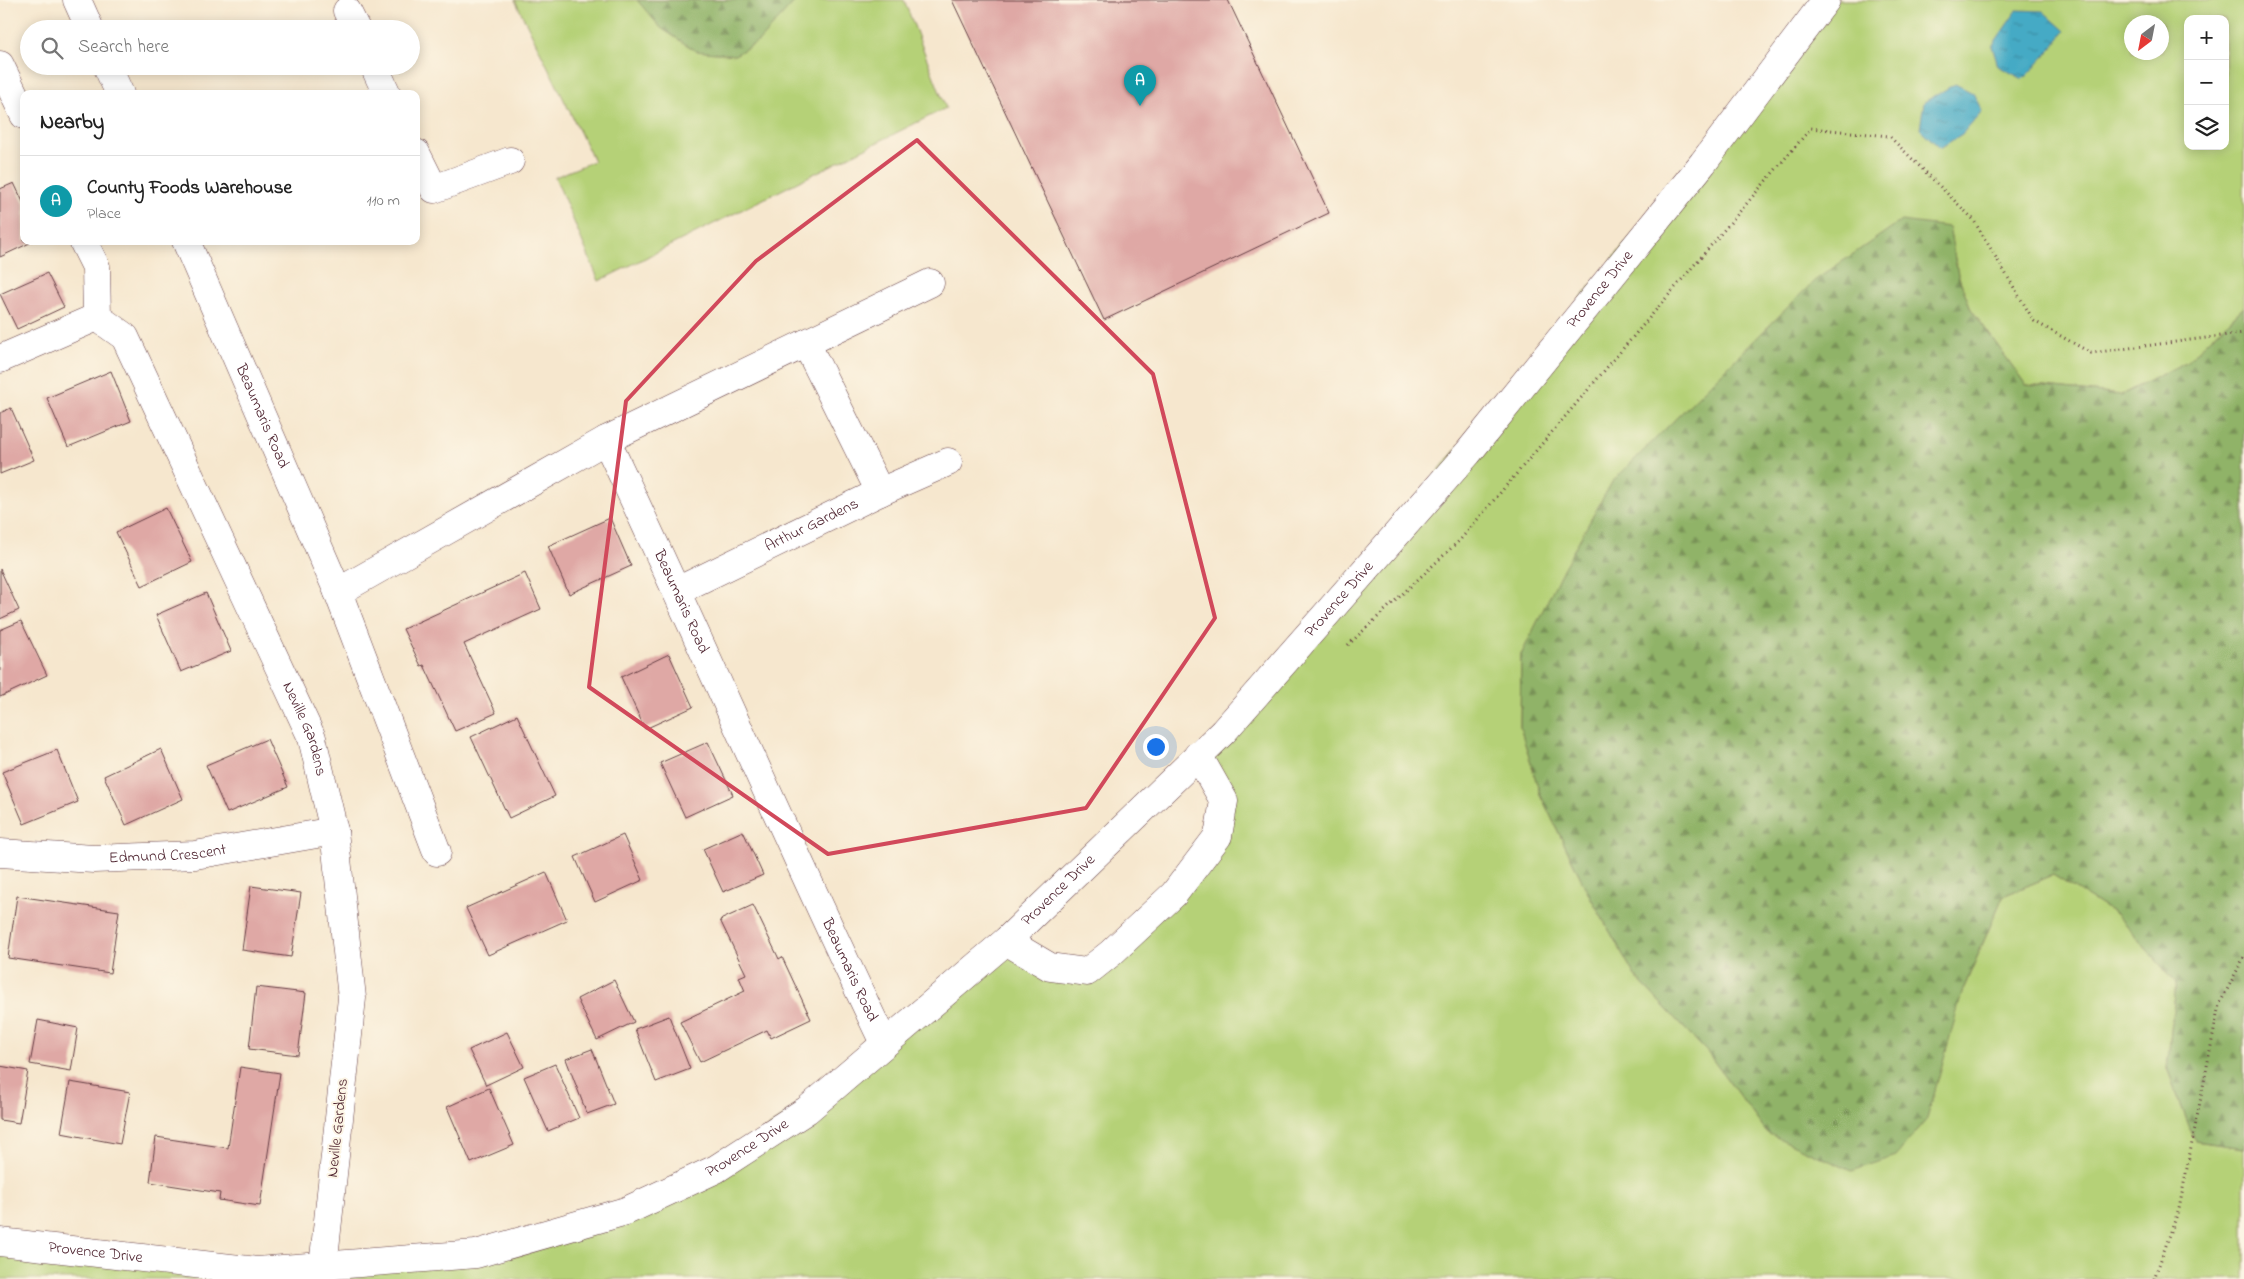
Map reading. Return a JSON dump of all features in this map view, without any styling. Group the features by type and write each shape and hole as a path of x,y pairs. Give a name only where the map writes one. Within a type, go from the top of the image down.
{"street":[{"path":"77,0 86,20"},
{"name":"Provence Drive","path":"0,1242 257,1271 476,1254 626,1211 716,1169 807,1110 1006,940 1223,732 1468,453 1702,163 1826,0"},
{"path":"0,66 20,108"},
{"path":"111,75 118,90"},
{"path":"420,161 434,190 510,161"},
{"path":"0,359 97,317 96,267 86,245"},
{"name":"Beaumaris Road","path":"188,245 338,592 437,852"},
{"path":"338,592 606,440 930,283"},
{"name":"Neville Gardens","path":"97,317 125,337 312,738 334,831 352,998 323,1267"},
{"path":"806,343 880,492"},
{"name":"Beaumaris Road","path":"606,440 677,591 846,965 884,1043"},
{"name":"Arthur Gardens","path":"677,591 880,492 948,462"},
{"path":"1006,940 1050,967 1087,972 1111,953 1174,894 1218,836 1224,801 1198,755"},
{"name":"Edmund Crescent","path":"0,853 94,859 195,855 334,831"}],"path":[{"path":"1460,540 1811,128 1889,136 1973,219 2034,321 2092,353 2244,333"},
{"path":"2154,1279 2179,1209 2219,1005 2244,957"}],"highlighted area":[{"path":"917,140 1153,374 1215,618 1086,808 828,854 589,687 626,401 756,261"}],"green space":[{"path":"515,0 904,0 946,108 599,281 555,177 594,161"},
{"path":"637,0 796,0 759,41 735,55 696,51 661,28"},
{"path":"1826,0 2244,0 2244,307 2186,362 2121,395 2026,385 1971,309 1958,275 1949,228 1521,654 1520,726 1540,794 1587,891 1635,976 1707,1052 1767,1133 1963,990 2003,896 2053,875 2117,915 2176,983 2167,1069 2195,1141 2244,1148 2244,1279 0,1279 0,1242 257,1271 476,1254 716,1169 1006,941 1087,972 1218,836 1198,755 1223,732"},
{"path":"1901,221 1949,227 1958,275 1971,309 2026,385 2121,395 2186,362 2244,307 2244,1148 2195,1141 2167,1069 2176,983 2117,915 2053,875 2003,896 1963,990 1927,1119 1896,1156 1852,1171 1767,1133 1707,1052 1635,976 1587,891 1540,794 1520,727 1521,655 1563,569 1612,482 1814,281"}],"water":[{"path":"2017,10 2043,11 2065,31 2048,53 2023,79 1998,66 1992,46"},
{"path":"1955,84 1973,93 1982,111 1962,134 1940,148 1920,129 1924,102"}],"building":[{"path":"952,0 1228,0 1329,213 1104,320"},
{"path":"14,183 20,196 20,245 26,245 0,257 0,189"},
{"path":"47,273 64,307 17,329 0,294"},
{"path":"111,371 131,421 68,447 47,398"},
{"path":"11,408 34,460 0,474 0,413"},
{"path":"166,508 192,562 142,586 116,532"},
{"path":"610,518 631,566 569,594 548,546"},
{"path":"0,569 19,610 0,619"},
{"path":"525,573 541,609 464,644 496,713 455,731 424,665 421,666 403,629"},
{"path":"206,593 231,651 181,672 156,615"},
{"path":"21,621 47,675 0,697 0,630"},
{"path":"669,654 693,707 645,729 621,677"},
{"path":"517,715 555,796 509,818 471,737"},
{"path":"267,739 288,787 227,813 206,765"},
{"path":"708,742 733,795 685,817 660,763"},
{"path":"161,749 183,799 126,825 104,776"},
{"path":"57,750 78,802 24,824 2,772"},
{"path":"743,831 763,875 723,892 703,849"},
{"path":"623,835 643,880 595,902 575,857"},
{"path":"546,872 567,920 488,955 466,908"},
{"path":"251,886 301,893 291,957 242,950"},
{"path":"17,896 119,911 110,973 8,958"},
{"path":"753,905 779,959 782,957 811,1019 771,1038 767,1030 700,1062 680,1022 745,991 739,977 746,974 720,920"},
{"path":"614,980 634,1022 597,1040 577,999"},
{"path":"256,987 306,993 298,1055 249,1049"},
{"path":"669,1016 690,1069 656,1082 635,1029"},
{"path":"38,1020 78,1028 71,1071 30,1064"},
{"path":"507,1032 524,1067 486,1085 469,1050"},
{"path":"592,1049 614,1104 587,1114 566,1059"},
{"path":"555,1064 579,1118 548,1131 524,1077"},
{"path":"0,1066 28,1071 19,1123 0,1120"},
{"path":"240,1067 280,1073 260,1206 219,1200 220,1193 150,1182 156,1137 228,1148"},
{"path":"70,1082 130,1092 120,1144 61,1133"},
{"path":"489,1088 514,1145 471,1163 447,1107"}],"place":[{"name":"County Foods Warehouse","path":"1140,106"}]}
